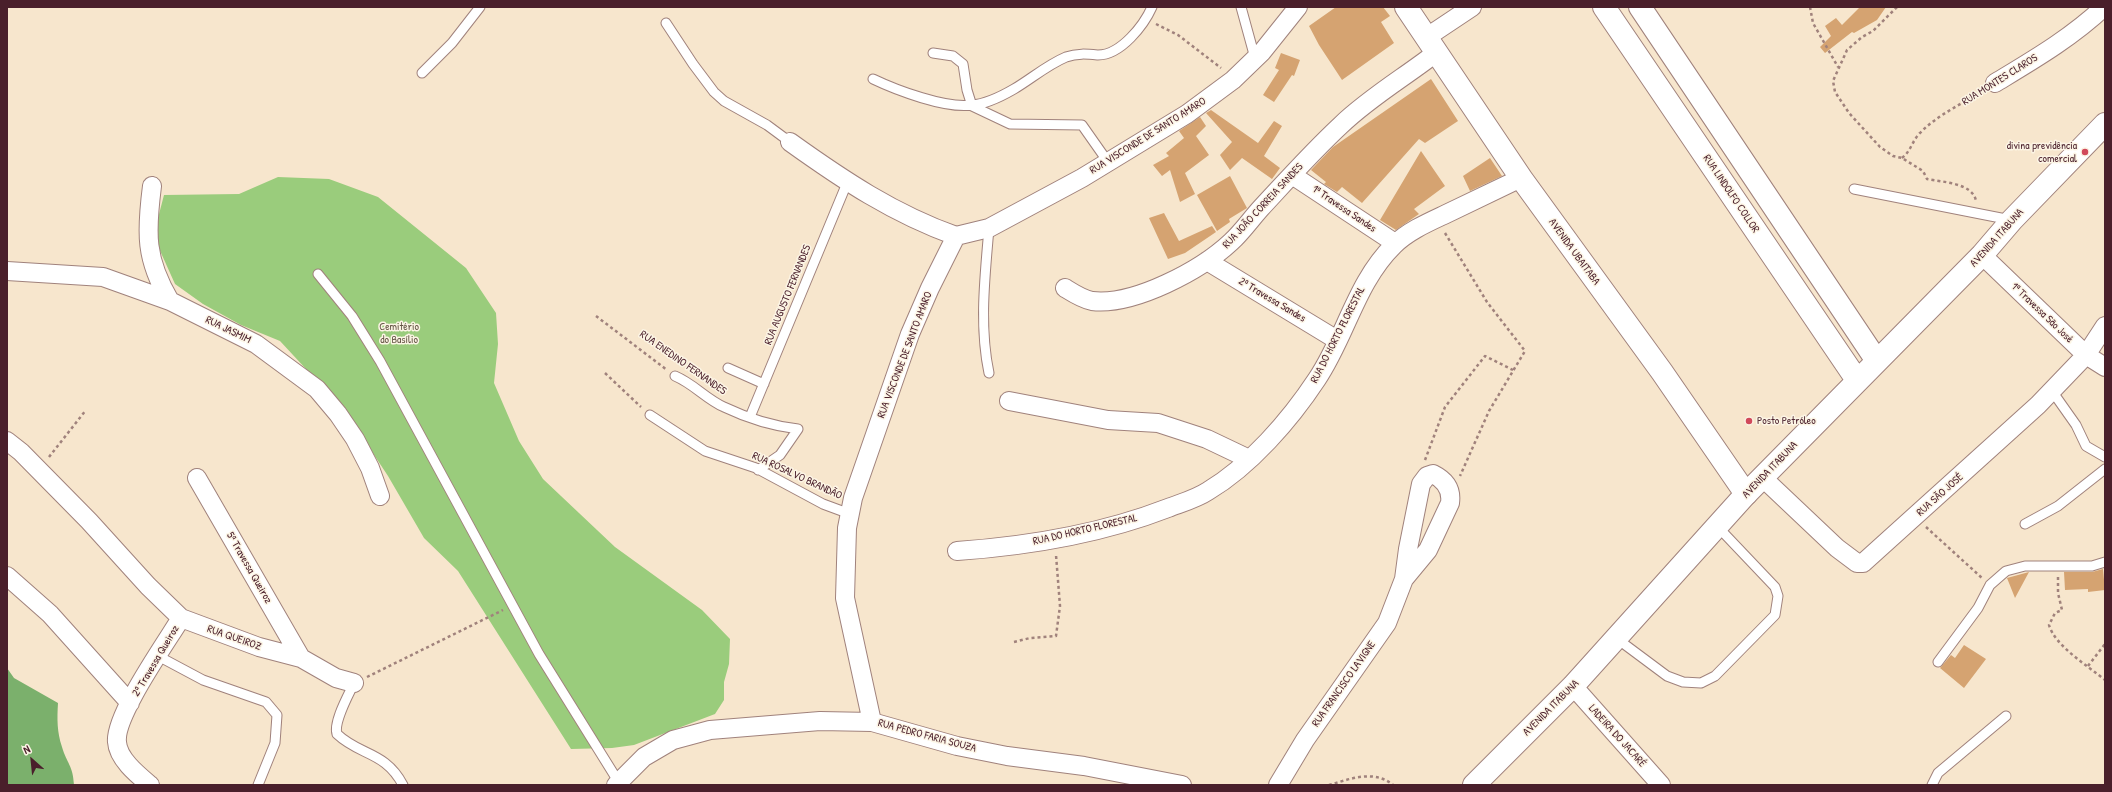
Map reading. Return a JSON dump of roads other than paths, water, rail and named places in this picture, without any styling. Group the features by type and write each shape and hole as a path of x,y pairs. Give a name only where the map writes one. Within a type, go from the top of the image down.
{"main road":[{"name":"AVENIDA UBAITABA","path":"1406,7 1521,178 1657,366 1746,494"},
{"name":"RUA LINDOLFO COLLOR","path":"1604,7 1857,380"},
{"path":"1640,7 1876,360"},
{"name":"AVENIDA ITABUNA","path":"1474,785 1573,686 1746,494 1876,360 1982,255 2012,220 2105,124"}],"street":[{"name":"RUA VISCONDE DE SANTO AMARO","path":"872,722 845,598 846,542 850,514 853,498 910,334 930,288 956,236 989,228 1082,178 1187,114 1233,80 1255,58 1298,7"},
{"name":"RUA JOÃO CORREIA SANDES","path":"1065,288 1092,301 1118,301 1155,288 1207,261 1231,242 1316,149 1342,124 1380,93 1472,7"},
{"name":"RUA MONTES CLAROS","path":"1995,83 2052,48 2091,20 2104,7"},
{"path":"790,142 847,183 914,219 956,236"},
{"name":"1ª Travessa Sandes","path":"1292,176 1395,243"},
{"name":"RUA DO HORTO FLORESTAL","path":"957,551 998,548 1055,538 1148,516 1206,492 1232,475 1268,441 1314,383 1369,276 1395,243 1421,226 1521,178"},
{"path":"152,186 148,242 152,263 160,284 170,301"},
{"name":"1ª Travessa São José","path":"1982,255 2086,354 2105,367"},
{"name":"2ª Travessa Sandes","path":"1207,261 1337,340"},
{"name":"RUA JASMIM","path":"7,271 102,277 170,301 256,344 317,389 338,414 356,439 370,468 380,496"},
{"name":"RUA SÃO JOSÉ","path":"1763,478 1836,548 1856,563 1863,563 1916,517 2052,391 2086,354 2105,326"},
{"path":"1009,401 1021,405 1108,420 1158,423 1207,439 1249,459"},
{"name":"RUA QUEIROZ","path":"7,441 89,521 148,586 181,618 259,647 301,658 336,678 354,682"},
{"name":"RUA FRANCISCO LAVIGNE","path":"1278,785 1305,740 1387,623 1404,579 1421,484 1427,476 1432,474 1440,478 1451,494 1450,502 1428,550 1404,579"},
{"name":"5ª Travessa Queiroz","path":"196,478 301,658"},
{"path":"7,576 50,614 130,703"},
{"name":"2ª Travessa Queiroz","path":"150,785 126,760 117,743 117,730 130,703 181,618"},
{"name":"LADEIRA DO JACARÉ","path":"1573,686 1661,785"},
{"name":"RUA PEDRO FARIA SOUZA","path":"617,783 650,753 673,740 710,730 820,722 872,722 957,746 1007,756 1084,766 1182,785"}],"lane":[{"path":"422,73 452,43 480,7"},
{"path":"972,106 990,100 1013,89 1066,57 1086,53 1100,55 1113,51 1127,43 1142,21 1147,19 1152,7"},
{"path":"1241,7 1255,58"},
{"path":"666,23 702,75 724,101 767,125 790,142"},
{"path":"933,53 952,56 963,64 967,90 972,106"},
{"path":"873,79 893,89 949,104 972,106 1010,124 1082,125 1108,162"},
{"name":"RUA AUGUSTO FERNANDES","path":"750,416 847,183"},
{"path":"1854,189 1978,215 2012,220"},
{"path":"989,228 984,287 984,337 989,373"},
{"path":"318,274 352,316 380,361 539,654 617,783"},
{"path":"728,368 764,384"},
{"name":"RUA ENEDINO FERNANDES","path":"675,376 691,383 724,407 750,416 764,423 798,429 780,456 758,470"},
{"path":"2052,391 2076,425 2086,446 2105,457"},
{"name":"RUA ROSALVO BRANDÃO","path":"650,416 705,451 758,470 823,504 850,514"},
{"path":"2026,524 2058,506 2105,469"},
{"path":"1616,638 1667,676 1683,682 1701,683 1715,676 1775,615 1778,596 1775,587 1717,526"},
{"path":"1938,662 1978,608 1990,585 2006,570 2025,566 2092,566 2105,562"},
{"path":"158,656 203,680 266,702 277,715 275,744 258,785"},
{"path":"354,682 339,718 336,729 337,734 384,760 392,767 403,785"},
{"path":"1932,785 1938,773 2006,716"}],"place":[{"name":"divina previdência comercial","path":"2085,152"},
{"name":"Posto Petróleo","path":"1749,421"}],"park label":[{"name":"Cemitério do Basílio","path":"399,333"}]}
